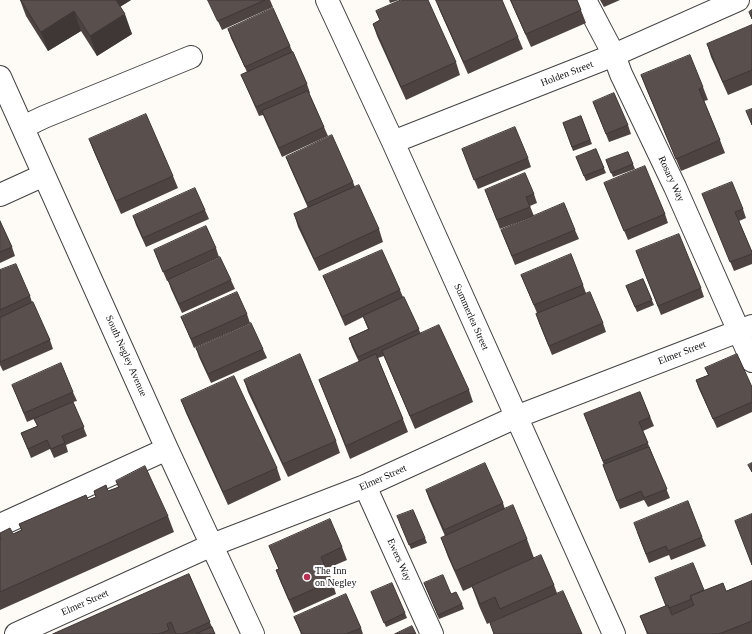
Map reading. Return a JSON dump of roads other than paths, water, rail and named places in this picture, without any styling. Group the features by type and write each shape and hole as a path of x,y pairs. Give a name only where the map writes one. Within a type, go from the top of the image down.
{"street":[{"name":"Summerlea Street","path":"327,0 614,634"},
{"name":"Rosary Way","path":"585,0 614,55 621,74 675,187 745,329 752,361"},
{"name":"Holden Street","path":"392,142 614,55 738,0"},
{"path":"22,127 191,57"},
{"name":"South Negley Avenue","path":"0,77 167,449 253,634"},
{"path":"0,195 44,175"},
{"name":"Elmer Street","path":"16,634 212,545 365,486 516,417 745,329"},
{"path":"0,525 167,449"},
{"name":"Ewers Way","path":"365,486 432,634"}],"place":[{"name":"The Inn on Negley","path":"307,577"}]}
